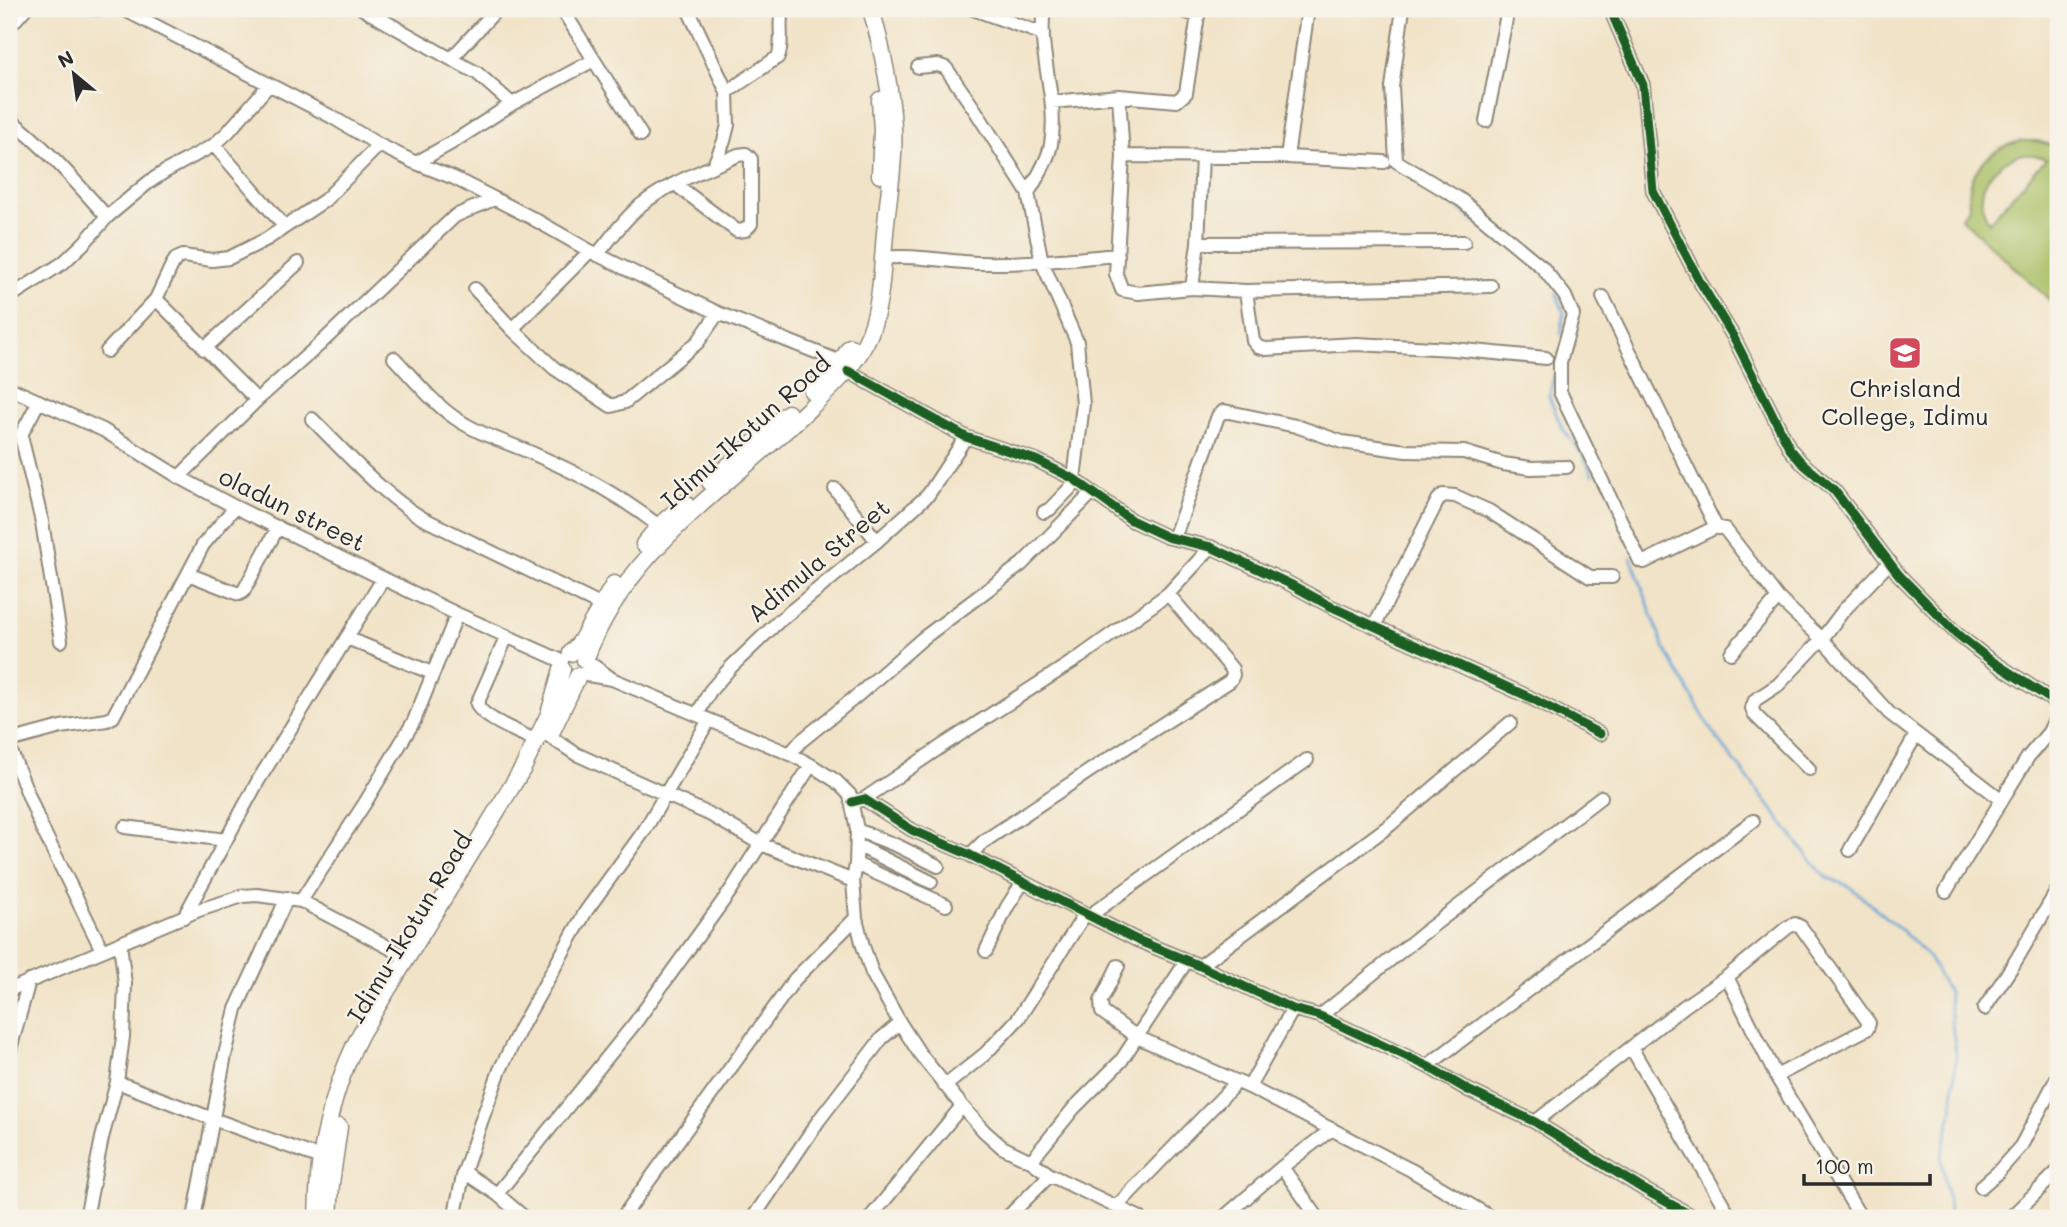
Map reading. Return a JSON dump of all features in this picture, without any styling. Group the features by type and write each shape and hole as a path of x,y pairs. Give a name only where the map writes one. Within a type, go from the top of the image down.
{"main road":[{"name":"Idimu-Ikotun Road","path":"575,665 581,641 600,605 659,526 810,394 845,367 868,299 881,171 879,86 860,9"},
{"name":"Idimu-Ikotun Road","path":"329,1218 337,1134 344,1102 360,1057 516,797 543,738 549,714 575,665 591,645 625,585 664,537 764,450 845,367 870,332 878,300 893,129 886,67 871,9"},
{"path":"317,1218 321,1158 348,1058 361,1032 543,738"}],"street":[{"path":"9,27 24,9"},
{"path":"92,9 106,9"},
{"path":"123,9 332,117 379,145 494,198 593,253 718,313 845,367 966,437 1036,460 1075,480 1131,520 1167,537 1211,547 1600,734"},
{"path":"363,9 477,73 512,104"},
{"path":"451,59 497,9"},
{"path":"562,9 641,135"},
{"path":"688,9 727,92 728,125 714,166"},
{"path":"727,92 778,57 782,49 780,18 782,10 786,9"},
{"path":"973,9 1043,34"},
{"path":"1028,193 1051,145 1052,102 1043,34 1044,9"},
{"path":"1052,102 1119,96 1177,101 1183,97 1186,93 1198,12 1177,9"},
{"path":"1287,157 1308,9"},
{"path":"1403,9 1392,87 1396,161 1461,200 1542,267 1565,296 1573,315 1560,362 1560,392 1640,561 1644,562 1716,527 1725,529 1778,598 1822,639 1889,713 2002,800"},
{"path":"1486,121 1508,9"},
{"path":"1610,9 1643,85 1653,191 1700,282 1733,336 1790,449 1834,490 1899,575 1957,634 1989,659 2058,704"},
{"path":"416,163 512,104 594,60"},
{"path":"918,67 938,65 946,68 1028,193 1042,262 1077,342 1083,404 1075,480 1050,509 1044,512"},
{"path":"9,297 63,263 107,217 166,171 214,145 268,86"},
{"path":"1119,96 1123,156 1116,274 1122,290 1138,293 1192,288 1245,290 1491,285"},
{"path":"9,118 68,171 107,217"},
{"path":"214,145 285,227"},
{"path":"107,351 156,299 176,259 183,256 212,260 229,258 267,239 312,210 335,191 379,145"},
{"path":"512,329 640,206 675,184 746,153 751,159 751,224 745,230 737,231 675,184"},
{"path":"1123,156 1287,157 1384,162"},
{"path":"1192,288 1198,243 1202,157"},
{"path":"179,477 257,400 455,216 494,198"},
{"path":"1198,243 1464,242"},
{"path":"882,258 929,258 978,263 1042,262 1118,255"},
{"path":"204,349 298,263"},
{"path":"475,289 512,329 554,368 611,406 625,402 698,342 718,313"},
{"path":"1245,290 1254,341 1258,347 1266,349 1356,344 1453,349 1546,358"},
{"path":"1603,297 1716,527"},
{"path":"156,299 257,400"},
{"path":"394,358 453,417 484,435 519,447 592,480 628,502 659,526"},
{"name":"oladun street","path":"9,388 103,430 179,477 235,507 457,614 790,754 811,765 858,800 912,830 970,855 1137,940 1293,1009 1320,1016 1427,1066 1468,1090 1535,1122 1643,1189 1696,1218"},
{"path":"39,401 22,433 22,440 42,522 61,641"},
{"path":"1174,538 1218,416 1224,411 1296,426 1342,442 1406,451 1464,452 1503,464 1531,468 1567,467"},
{"path":"312,419 389,496 406,508 600,605"},
{"name":"Adimula Street","path":"696,715 710,691 731,667 779,621 877,541 928,495 966,437"},
{"path":"835,489 877,541"},
{"path":"790,754 801,741 922,639 1022,564 1092,493"},
{"path":"1375,625 1438,500 1443,495 1455,496 1489,511 1590,576 1612,576"},
{"path":"102,950 41,826 9,749 61,727 113,717 208,538 235,507"},
{"path":"188,573 239,594 243,592 278,527"},
{"path":"1140,1218 1050,1175 1031,1161 1002,1147 961,1106 900,1023 872,973 856,918 853,881 858,800 1080,657 1168,594 1211,547"},
{"path":"1809,769 1754,714 1752,708 1755,700 1778,685 1890,562"},
{"path":"184,916 258,781 383,579"},
{"path":"970,855 983,842 1230,681 1232,669 1168,594"},
{"path":"1731,653 1778,598"},
{"path":"301,901 365,803 420,711 432,673 457,614"},
{"path":"507,636 477,704 477,708 490,718 543,738 711,815 761,844 853,881"},
{"path":"347,638 432,673"},
{"path":"1945,891 2028,757 2049,732 2058,713"},
{"path":"454,1218 464,1172 500,1070 521,1027 586,911 632,850 709,720"},
{"path":"1200,967 1390,825 1510,723"},
{"path":"1850,850 1916,736"},
{"path":"945,1086 985,1054 1018,1019 1087,915 1307,760"},
{"path":"497,1194 635,1023 731,890 811,765"},
{"path":"1320,1016 1601,797"},
{"path":"1427,1066 1753,821"},
{"path":"125,827 226,840"},
{"path":"857,830 938,866"},
{"path":"857,845 932,882"},
{"path":"856,864 946,905"},
{"path":"986,951 1007,907 1023,882"},
{"path":"1984,1009 2058,889"},
{"path":"11,985 29,981 184,916 243,896 257,895 301,901 407,957"},
{"path":"194,1218 236,1009 287,898"},
{"path":"622,1218 795,979 856,918"},
{"path":"1535,1122 1795,924 1801,927 1869,1023 1867,1029 1776,1076"},
{"path":"86,1218 102,1138 117,1082 125,998 120,943"},
{"path":"1031,1161 1074,1108 1121,1060 1186,962"},
{"path":"1118,966 1101,1001 1102,1012 1137,1037 1332,1129 1411,1170 1492,1218 1503,1218"},
{"path":"1727,977 1776,1076 1861,1218"},
{"path":"9,1053 29,981"},
{"path":"1117,1206 1243,1085 1293,1009"},
{"path":"753,1218 827,1110 881,1038 900,1023"},
{"path":"1632,1049 1731,1218"},
{"path":"1981,1187 2021,1146 2058,1076"},
{"path":"117,1082 321,1158"},
{"path":"870,1218 961,1106"},
{"path":"1223,1218 1282,1167 1332,1129"},
{"path":"1282,1167 1318,1218"},
{"path":"2010,1218 2058,1171"},
{"path":"464,1172 497,1194 525,1218"},
{"path":"1007,1218 1050,1175"}],"green space":[{"path":"2021,141 2037,141 2058,147 2058,308 1961,218 1969,208 1971,183 1975,173 1989,156","holes":["2018,155 2034,155 2046,159 1989,222 1982,201 1983,191 1991,174"]}],"waterway":[{"path":"1437,193 1488,230"},
{"path":"1556,293 1564,313 1561,334"},
{"path":"1554,375 1549,397 1562,428 1583,455 1593,475"},
{"path":"1631,557 1664,648 1713,733 1826,877 1850,887 1903,931 1929,958 1948,992 1956,1055 1952,1113 1941,1158 1951,1218"}],"cycle path":[{"path":"1610,9 1643,85 1653,191 1700,282 1733,336 1790,449 1834,490 1899,575 1957,634 1989,659 2058,704"},
{"path":"848,371 966,437 1036,460 1074,479 1131,520 1167,537 1211,547 1330,606 1529,697 1600,734"},
{"path":"852,802 864,799 912,830 970,855 1137,940 1293,1009 1320,1016 1427,1066 1468,1090 1535,1122 1643,1189 1696,1218"}],"place":[{"name":"Chrisland College, Idimu","path":"1905,353"}]}
